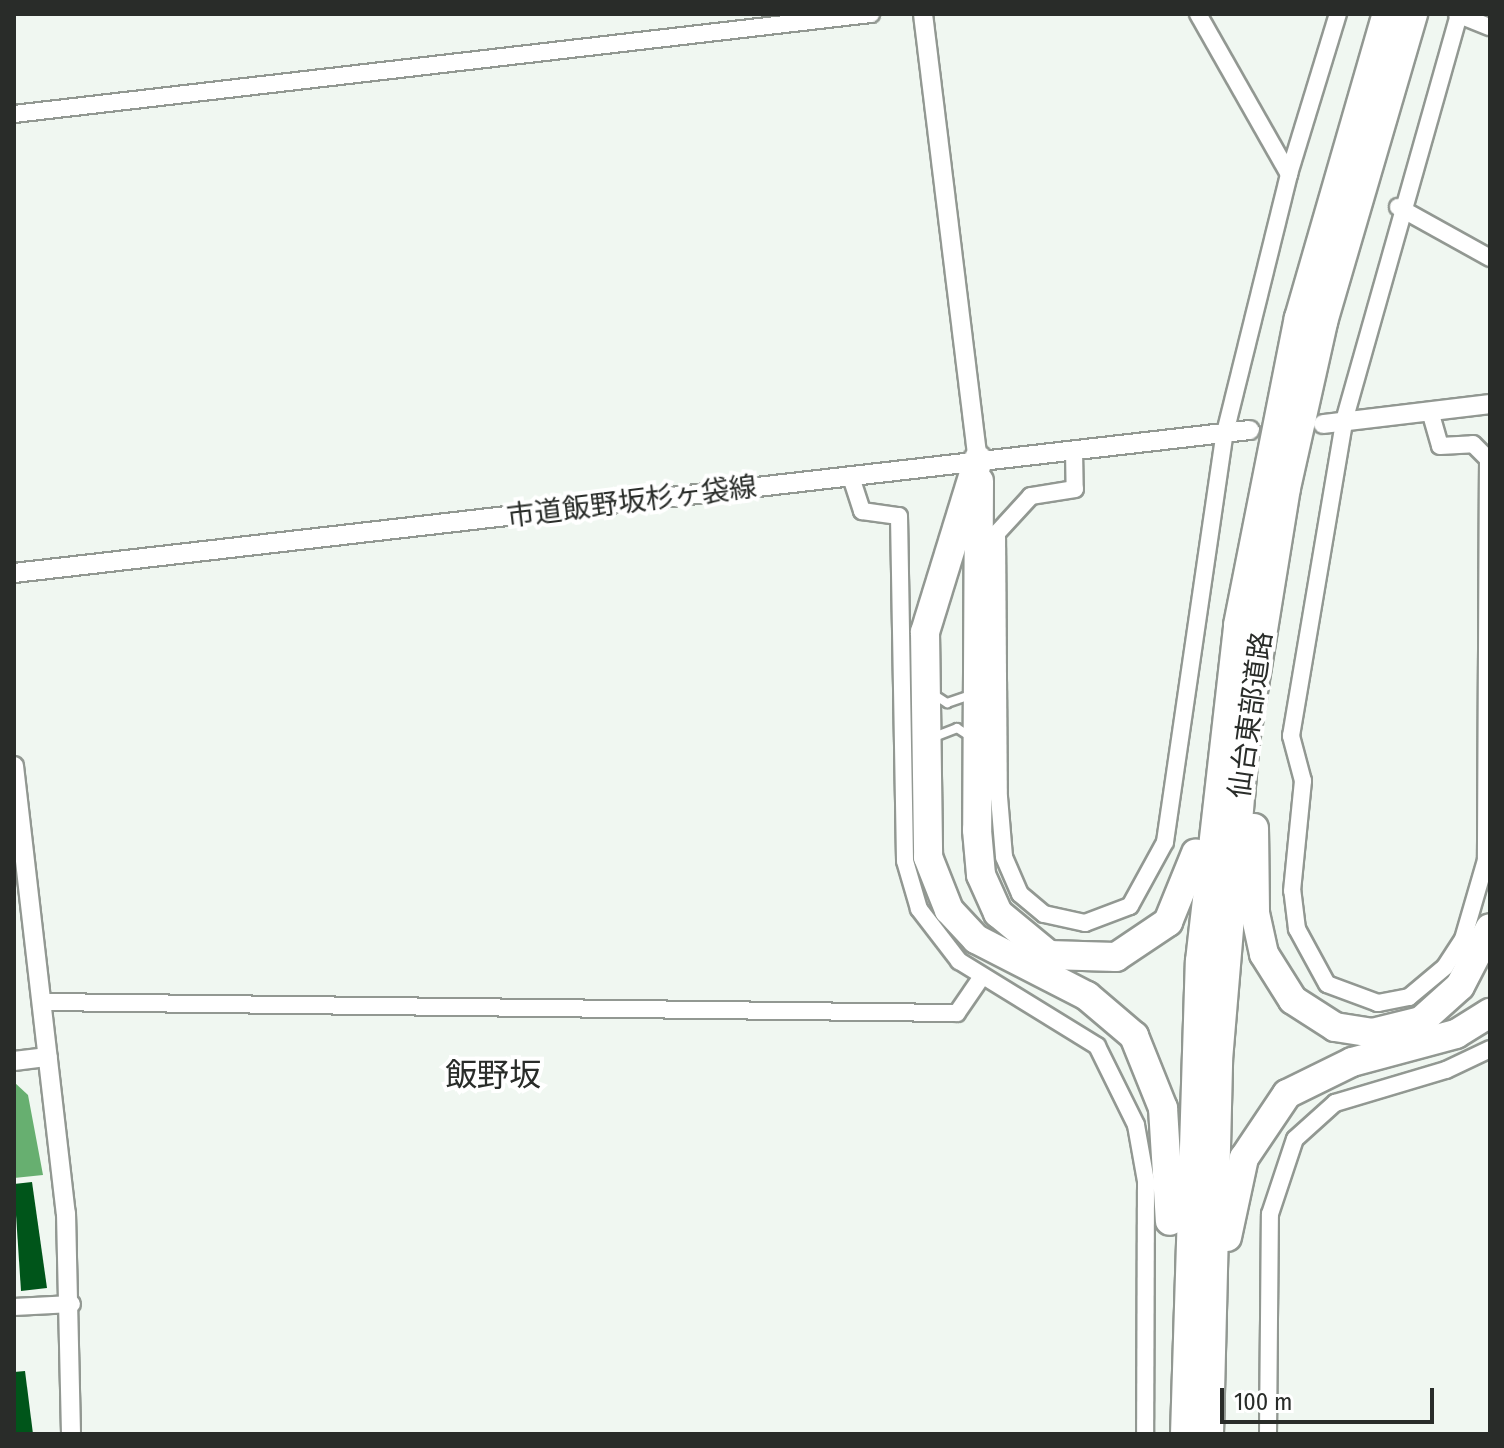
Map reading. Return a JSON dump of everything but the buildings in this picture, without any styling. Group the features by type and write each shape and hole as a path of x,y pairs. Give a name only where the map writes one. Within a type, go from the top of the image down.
{"highway":[{"name":"仙台東部道路","path":"1185,1434 1200,961 1222,742 1258,510 1299,318 1387,14"},
{"name":"仙台東部道路","path":"1211,1434 1225,961 1245,741 1286,488 1353,206 1413,14"},
{"path":"978,460 928,613 927,846 949,910 993,952 1108,1010 1153,1071 1169,1155 1178,1434"},
{"path":"978,460 981,875 1010,930 1049,955 1094,961 1154,936 1182,902 1195,862 1227,624 1258,510"},
{"path":"1286,488 1253,845 1255,913 1272,971 1318,1019 1353,1031 1390,1031 1421,1021 1449,999 1490,928"},
{"path":"1211,1434 1228,1216 1257,1131 1307,1080 1431,1044 1490,1013"}],"street":[{"path":"14,114 871,14"},
{"path":"923,14 978,460"},
{"path":"1198,14 1289,174"},
{"path":"1074,450 1075,489 1031,496 997,533 999,797 1004,857 1020,894 1044,914 1085,923 1130,906 1165,842 1225,433 1289,174 1338,14"},
{"path":"1430,411 1440,446 1473,444 1488,459 1486,860 1463,939 1445,967 1409,997 1378,1003 1345,995 1315,969 1297,929 1292,891 1303,781 1291,736 1344,421 1398,207 1458,14 1490,27"},
{"path":"1398,207 1490,258"},
{"path":"1323,424 1490,404"},
{"name":"市道飯野坂杉ヶ袋線","path":"14,573 1250,430"},
{"path":"851,477 862,511 899,516 910,884 929,929 981,978 1086,1036 1125,1094 1146,1181 1145,1434"},
{"path":"14,766 17,820 42,1002 72,1304 71,1434"},
{"path":"42,1002 957,1013 981,978"},
{"path":"1268,1434 1270,1214 1295,1139 1335,1103 1446,1070 1490,1049"},
{"path":"14,1061 48,1057"},
{"path":"14,1307 72,1304"}],"lane":[{"path":"926,683 947,703 978,690"},
{"path":"926,747 957,728 978,748"}],"shaded area":[{"path":"14,1082 28,1095 43,1175 14,1178"}],"district":[{"name":"飯野坂","path":"493,1075"}]}
